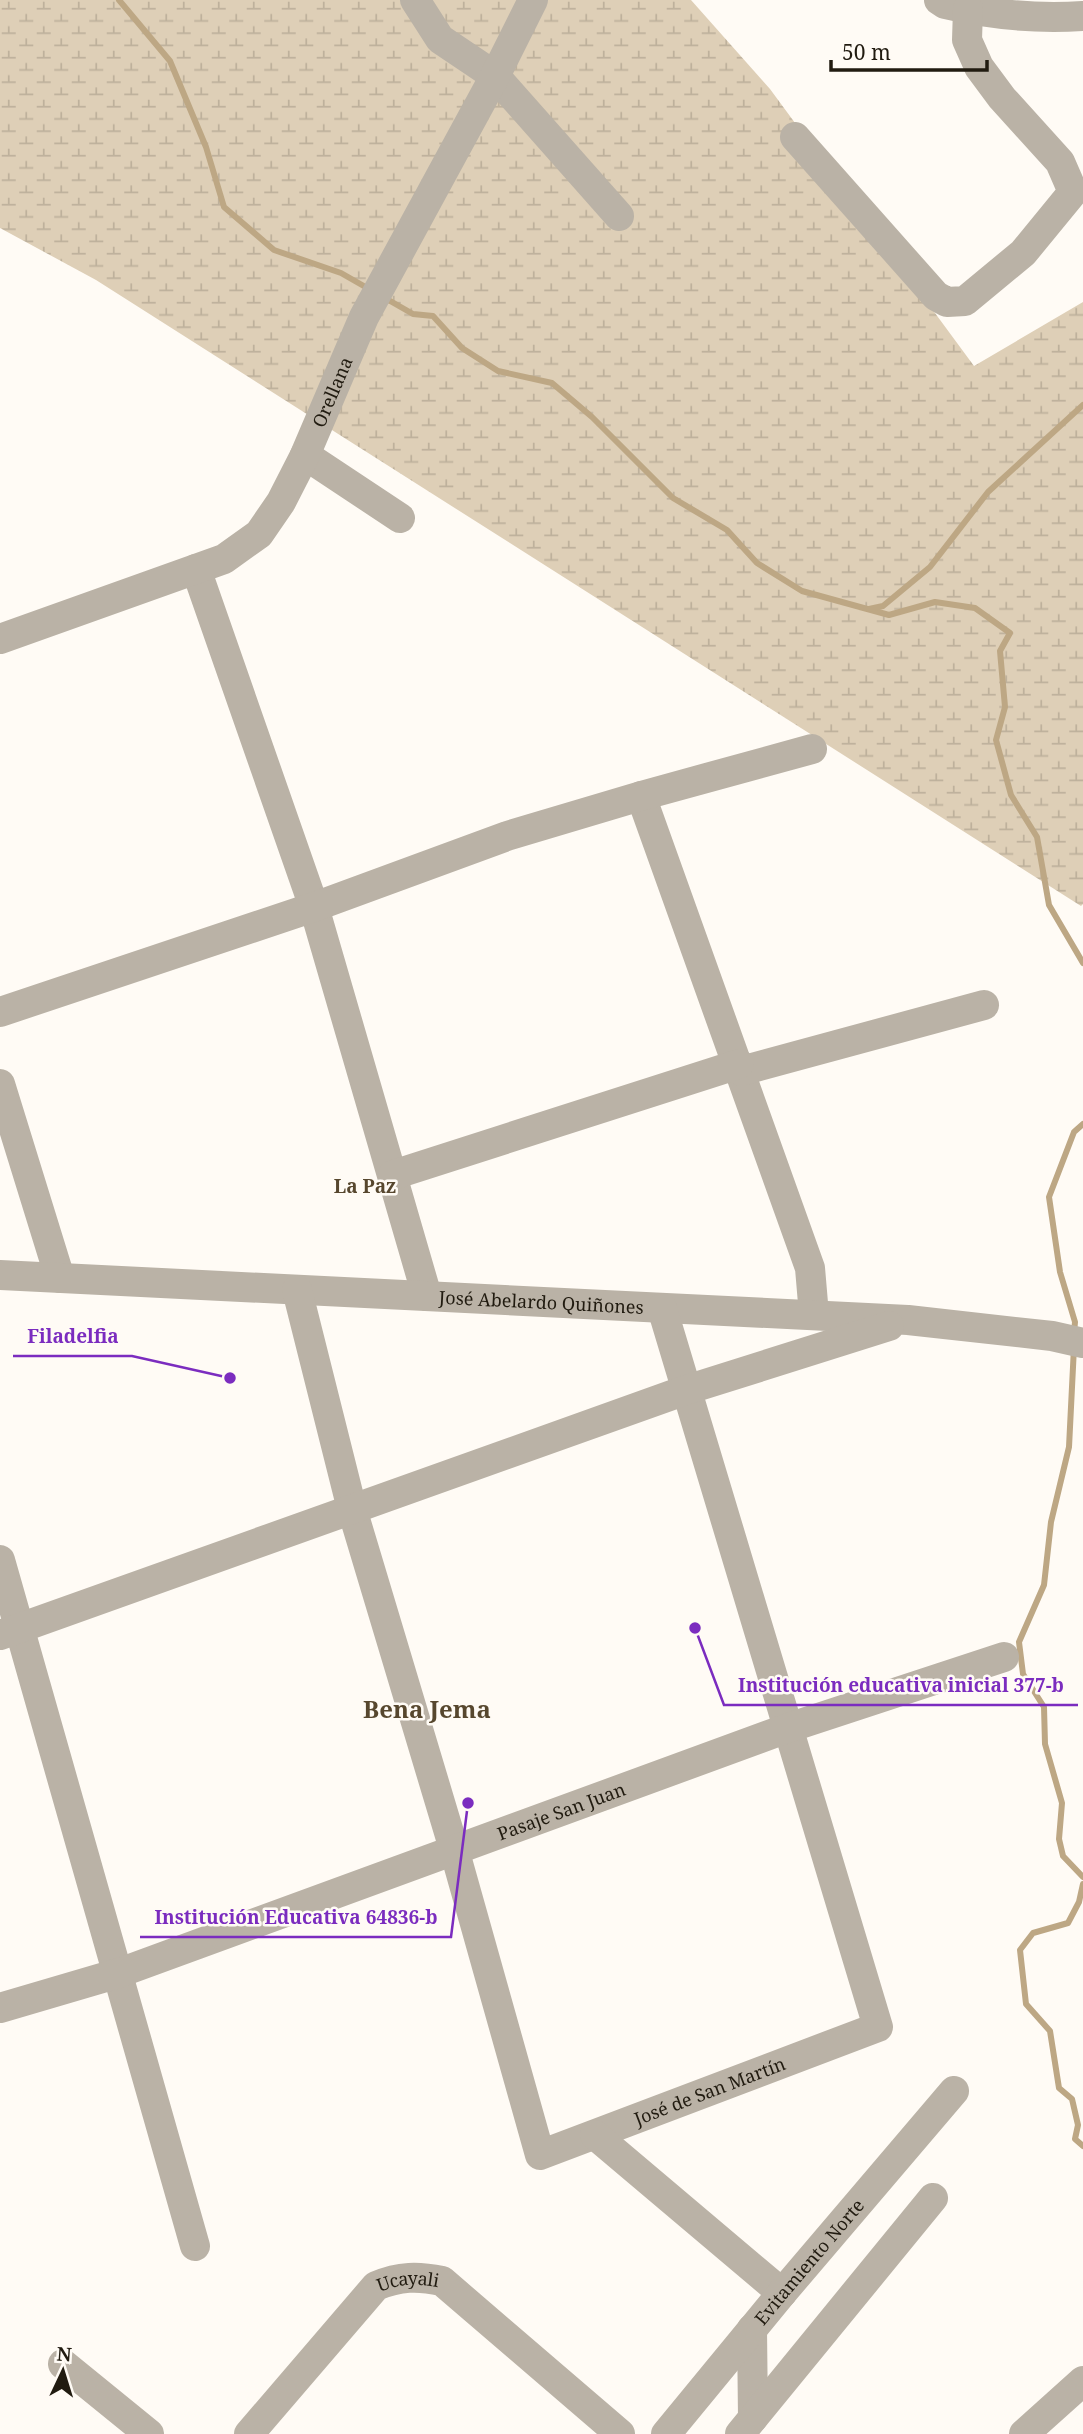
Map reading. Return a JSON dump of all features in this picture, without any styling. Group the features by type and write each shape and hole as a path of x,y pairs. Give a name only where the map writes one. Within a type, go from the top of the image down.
{"street":[{"path":"415,0 440,39 495,76 619,216"},
{"name":"Orellana","path":"0,639 225,559 260,534 281,502 305,455 364,317 390,266 495,76 533,0"},
{"path":"939,0 945,4 1005,16 1083,16"},
{"path":"795,137 936,296 947,302 965,300 1023,253 1080,193 1060,162 1002,98 979,66 967,40 968,9"},
{"path":"305,455 400,518"},
{"path":"196,569 314,907 427,1296"},
{"path":"0,1012 314,907 507,836 812,749"},
{"path":"641,796 810,1268 814,1315"},
{"path":"393,1175 740,1068 984,1005"},
{"path":"0,1084 60,1278"},
{"name":"José Abelardo Quiñones","path":"0,1275 908,1320 1052,1336 1083,1343"},
{"path":"297,1290 352,1509 454,1849"},
{"path":"662,1308 788,1728"},
{"path":"9,1632 686,1390 908,1320"},
{"path":"0,1560 9,1632 119,1973 195,2246"},
{"name":"Pasaje San Juan","path":"0,2008 119,1973 788,1728 1004,1657"},
{"name":"José de San Martín","path":"454,1849 541,2155 878,2027 788,1728"},
{"name":"Evitamiento Norte","path":"666,2434 954,2091"},
{"path":"595,2135 782,2293"},
{"path":"746,2426 933,2198"},
{"name":"Ucayali","path":"248,2434 376,2287 403,2277 421,2277 442,2281 620,2434"},
{"path":"746,2426 752,2329"},
{"path":"63,2364 149,2434"},
{"path":"1024,2434 1083,2381"}],"green space":[{"path":"0,0 691,0 770,89 974,366 1083,302 1083,904 1081,906 96,280 0,228"}],"waterway":[{"path":"119,0 170,61 206,147 224,207 274,250 341,273 369,289"},
{"path":"385,298 413,314 433,316 462,348 498,371 552,383 592,417 673,498 727,530 757,563 802,591 889,615 935,602 975,608 1010,633 1000,651 1005,707 996,740 1011,795 1037,837 1049,905 1083,963"},
{"path":"869,609 883,606 930,567 988,492 1083,405"},
{"path":"1074,1333 1075,1322 1060,1272 1049,1197 1074,1132 1083,1124"},
{"path":"1074,1347 1069,1447 1051,1522 1044,1585 1019,1642 1023,1674 1044,1707 1045,1744 1062,1803 1059,1839 1063,1856 1083,1877"},
{"path":"1083,1884 1079,1902 1068,1923 1033,1933 1020,1950 1026,2004 1050,2031 1059,2088 1072,2099 1078,2125 1075,2139 1083,2146"}],"place":[{"name":"Filadelfia","path":"230,1378"},
{"name":"Institución educativa inicial 377-b","path":"695,1628"},
{"name":"Institución Educativa 64836-b","path":"468,1803"}],"district":[{"name":"La Paz","path":"365,1186"},
{"name":"Bena Jema","path":"427,1708"}]}
